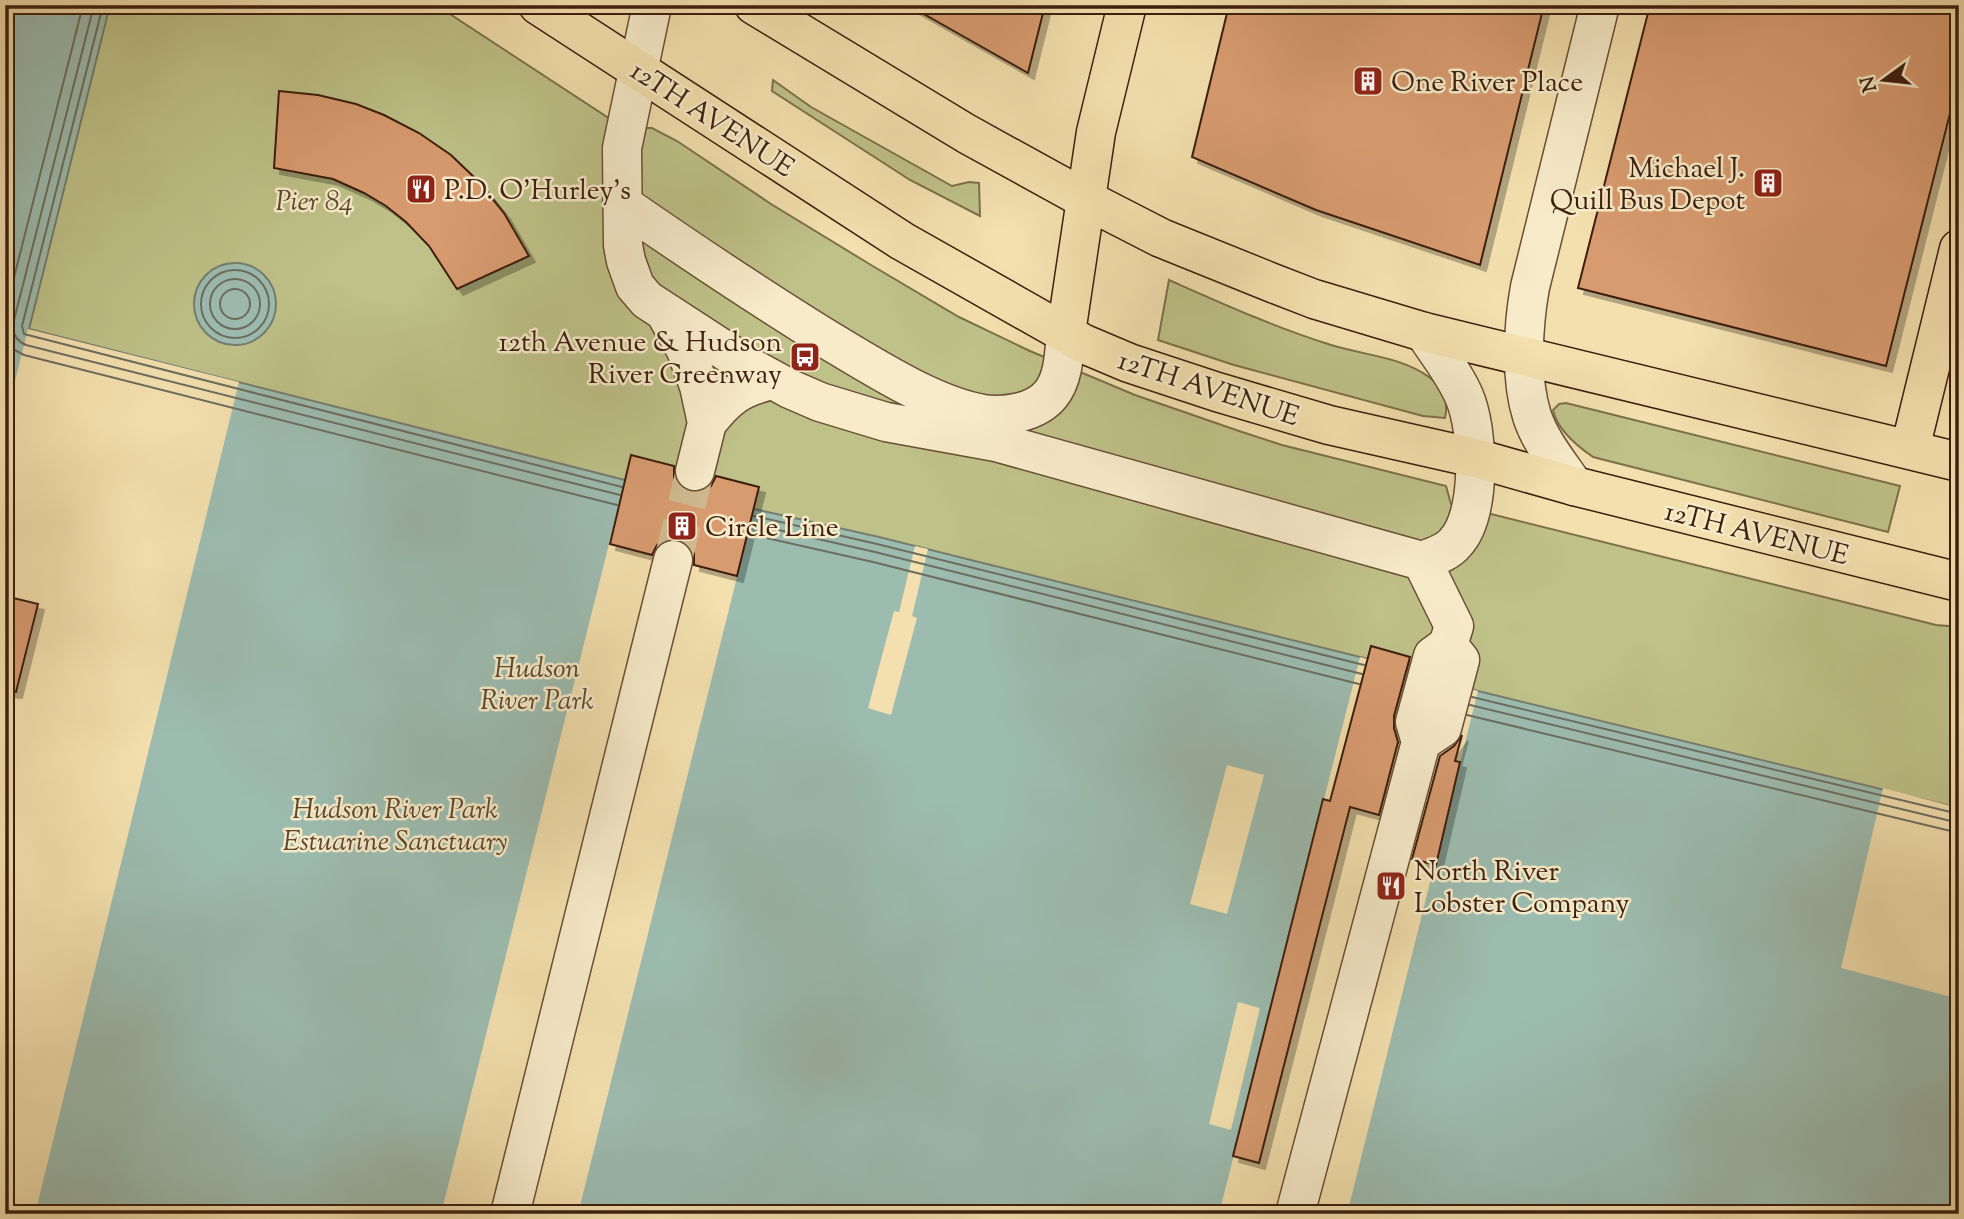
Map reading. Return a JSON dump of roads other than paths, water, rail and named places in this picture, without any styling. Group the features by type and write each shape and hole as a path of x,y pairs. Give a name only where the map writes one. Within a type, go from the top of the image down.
{"main road":[{"name":"12TH AVENUE","path":"538,5 902,241 1084,344 1129,363 1272,410 1398,442 1475,458 1574,486 1959,582"},
{"path":"754,5 967,134 1085,199 1161,238 1270,282 1324,302 1424,332 1959,462"},
{"path":"1066,333 1096,132 1127,5"},
{"path":"1910,449 1959,249"}],"street":[{"path":"652,5 622,148 623,245 629,275 640,293 665,313 773,380 820,402 886,422 996,442 1422,561 1454,545 1466,529 1472,501 1475,458 1470,412 1464,396 1424,332"},
{"path":"1574,486 1548,447 1532,415 1525,356 1526,309 1600,5"},
{"path":"622,204 734,280 853,355 921,392 967,410 1006,415 1033,408 1045,400 1052,394 1060,373 1066,333"},
{"path":"665,313 686,349 707,423"},
{"path":"695,471 707,423 724,401 749,385 773,380"},
{"path":"510,1214 673,560"},
{"path":"1295,1214 1421,742 1441,728 1460,660 1448,645 1454,626 1422,561"}],"water":[{"name":"Hudson River Park","path":"5,5 110,5 29,329 625,480 879,537 1368,659 1478,691 1959,808 1959,1214 5,1214"},
{"path":"235,263 251,266 264,275 273,288 276,304 273,320 264,333 251,342 235,345 219,342 206,333 197,320 194,304 197,288 206,275 219,266"}],"tunnel":[{"path":"673,560 695,471"}],"place":[{"name":"One River Place","path":"1368,81"},
{"name":"Michael J. Quill Bus Depot","path":"1768,183"},
{"name":"P.D. O'Hurley's","path":"421,189"},
{"name":"12th Avenue & Hudson River Greenway","path":"805,357"},
{"name":"Circle Line","path":"682,526"},
{"name":"North River Lobster Company","path":"1391,886"}],"park label":[{"name":"Pier 84","path":"314,200"},
{"name":"Hudson River Park Estuarine Sanctuary","path":"395,824"}]}
